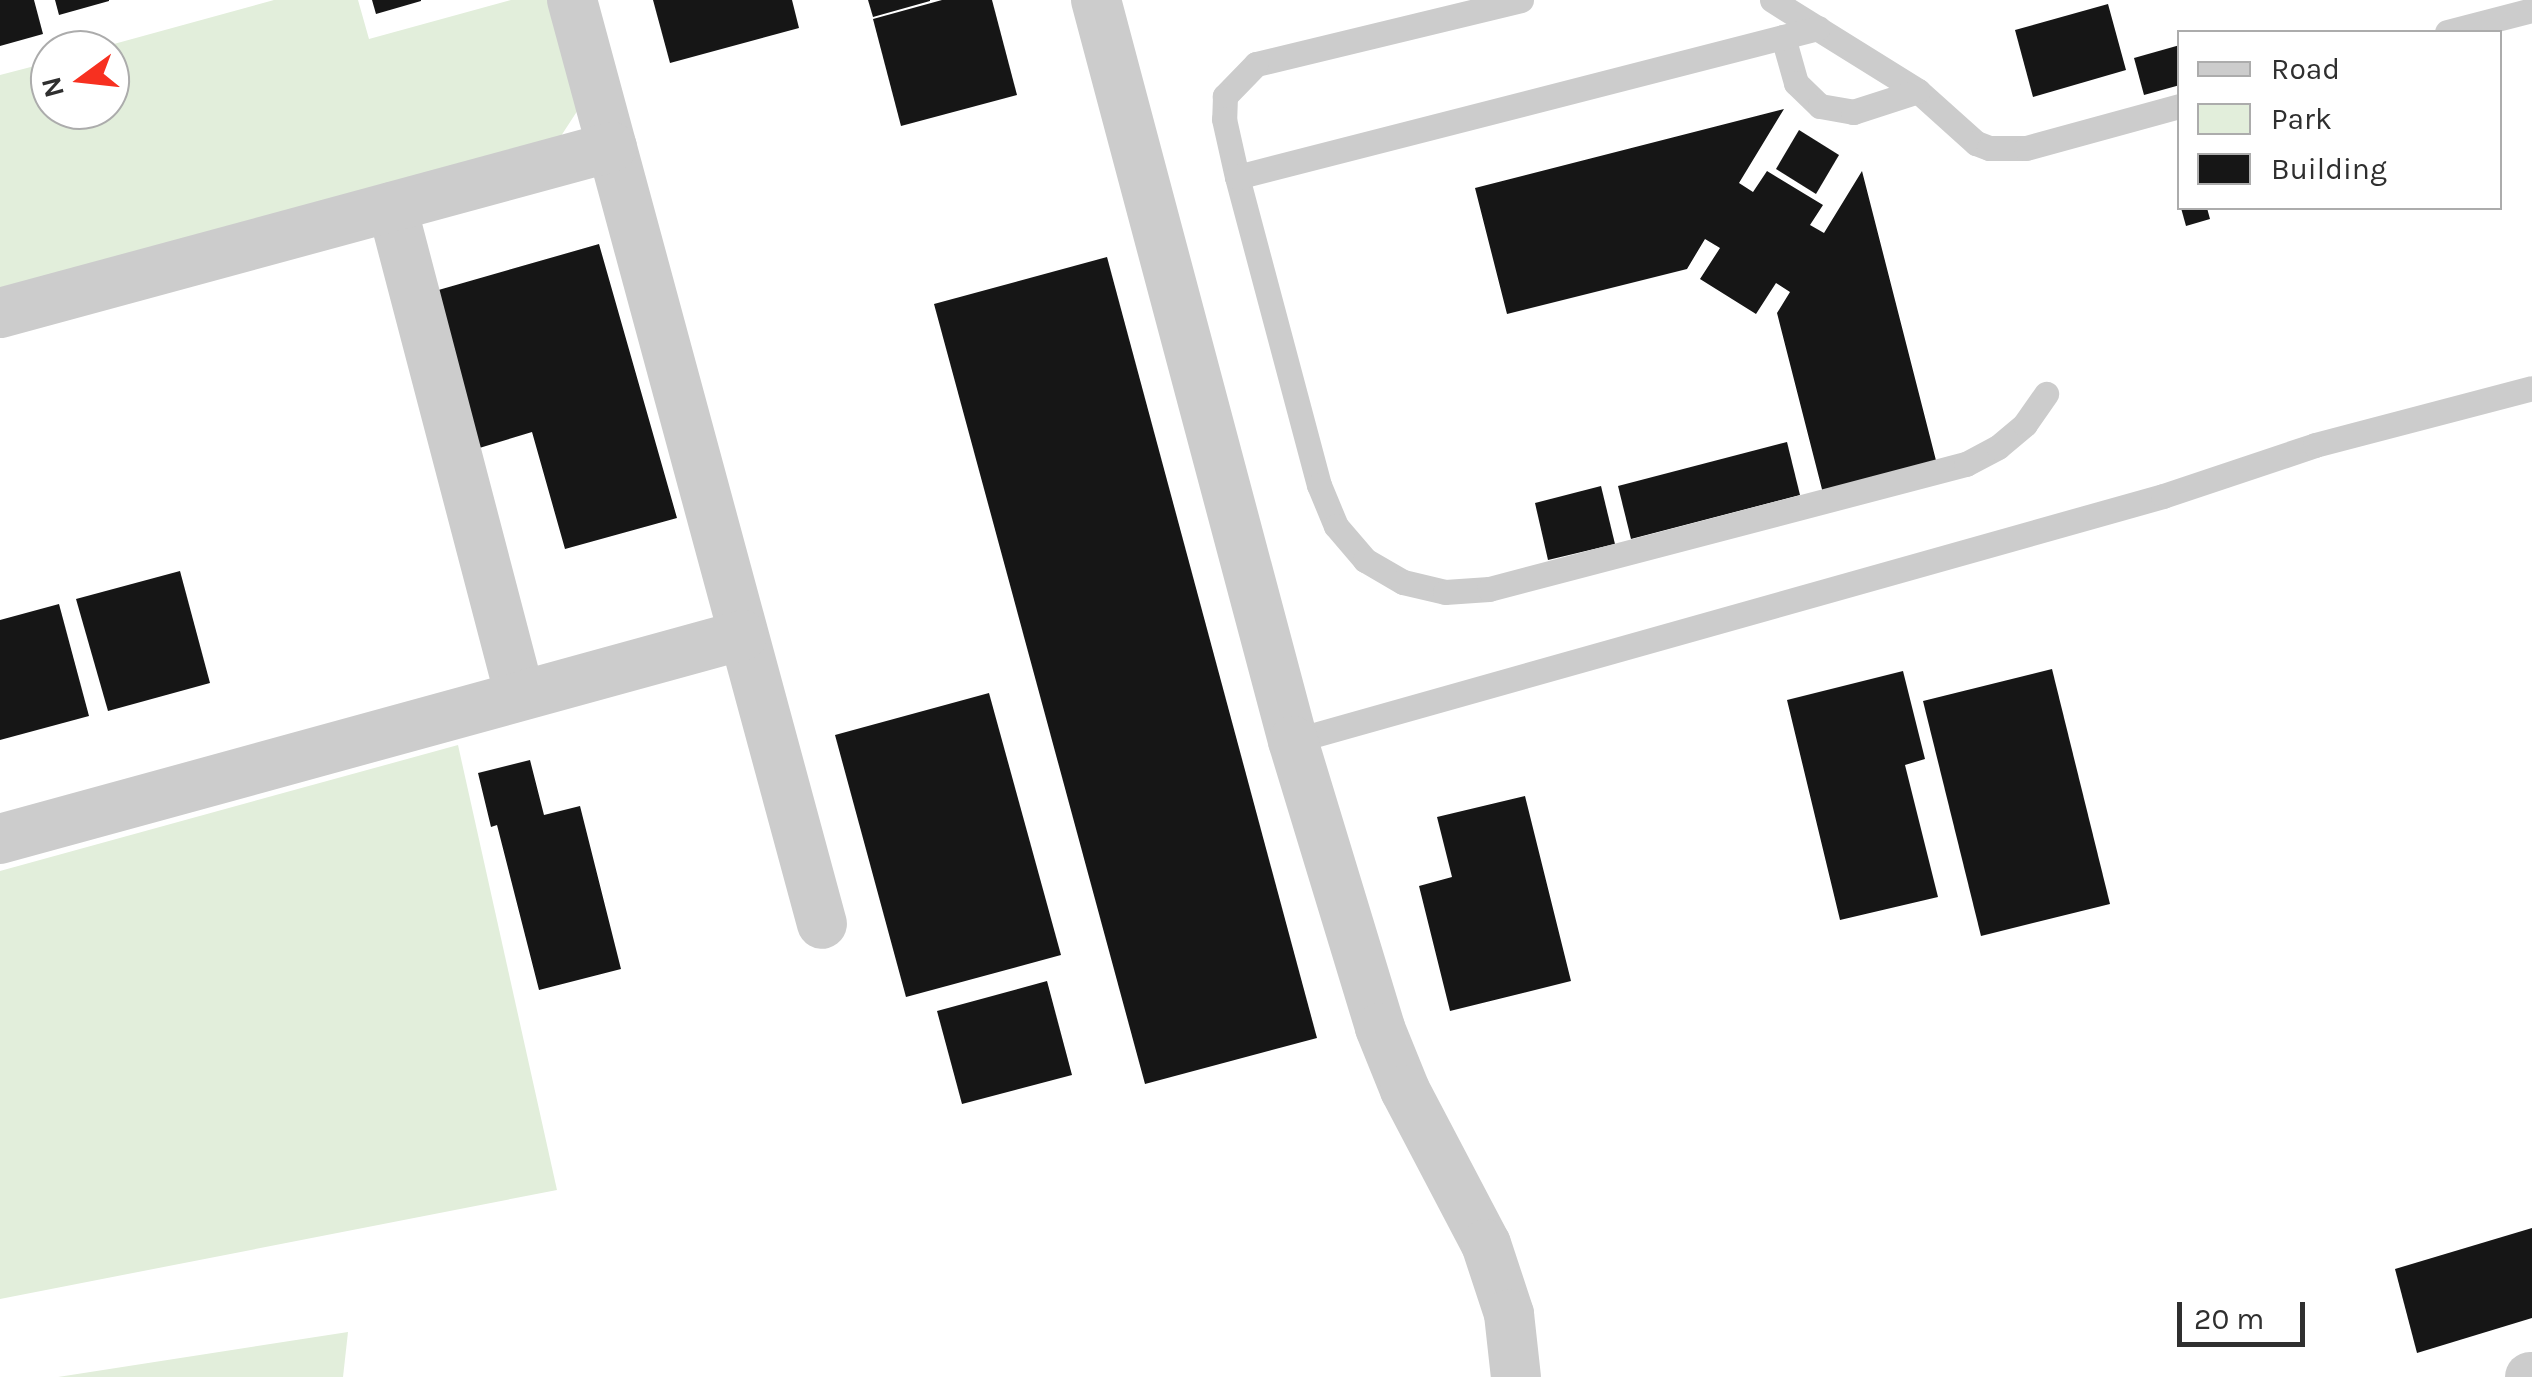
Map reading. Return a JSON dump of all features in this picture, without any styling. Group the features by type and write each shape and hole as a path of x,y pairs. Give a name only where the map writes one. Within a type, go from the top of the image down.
{"street":[{"path":"572,0 822,924"},
{"path":"1096,0 1292,741 1380,1028 1405,1090 1486,1244 1509,1314 1516,1377"},
{"path":"0,313 612,147"},
{"path":"392,206 520,696"},
{"path":"0,838 744,634"}],"lane":[{"path":"1521,0 1256,64 1225,96 1224,119 1237,177 1319,485 1336,526 1365,560 1402,582 1446,592 1489,589 1966,464 2012,436 2046,394"},
{"path":"1772,0 1918,91 1976,144 2002,151 2177,107"},
{"path":"2451,30 2495,8 2532,10"},
{"path":"1237,177 1818,28"},
{"path":"1783,36 1796,83 1820,106 1853,112 1918,91"},
{"path":"1292,741 2163,496 2316,445 2532,388"}],"green space":[{"path":"274,0 358,0 369,39 511,0 560,0 587,96 561,136 0,291 0,75 30,67 30,130 130,130 130,40"},
{"path":"458,745 557,1190 0,1299 0,871"},
{"path":"348,1332 343,1377 58,1377"}],"building":[{"path":"0,0 34,0 42,30 30,30 30,38 0,46"},
{"path":"55,0 109,0 109,1 59,15"},
{"path":"372,0 421,0 421,1 376,14"},
{"path":"653,0 792,0 799,28 670,63"},
{"path":"868,0 930,0 930,1 873,17"},
{"path":"942,0 992,0 1017,95 901,126 873,19"},
{"path":"2108,4 2126,70 2033,97 2015,30"},
{"path":"2177,46 2177,86 2144,95 2134,58"},
{"path":"1784,109 1739,183 1753,192 1767,171 1823,205 1810,225 1824,233 1862,171 1940,476 1826,505 1777,313 1790,292 1776,283 1756,314 1700,279 1720,248 1705,239 1687,269 1507,314 1475,188"},
{"path":"1799,130 1839,155 1816,194 1776,169"},
{"path":"2182,210 2208,210 2210,219 2186,226"},
{"path":"599,244 677,518 565,549 532,432 476,449 435,291"},
{"path":"1107,257 1317,1038 1145,1084 934,304"},
{"path":"1787,442 1800,495 1631,539 1618,486"},
{"path":"1601,486 1615,544 1548,560 1535,503"},
{"path":"180,571 210,683 108,711 76,599"},
{"path":"59,604 89,716 0,740 0,620"},
{"path":"2052,669 2110,904 1981,936 1923,701"},
{"path":"1903,671 1925,759 1905,765 1938,897 1840,920 1787,700"},
{"path":"989,693 1061,955 906,997 835,735"},
{"path":"530,760 544,815 580,806 621,969 539,990 497,825 491,827 478,773"},
{"path":"1525,796 1571,981 1450,1011 1419,886 1452,877 1437,817"},
{"path":"1047,981 1072,1075 962,1104 937,1011"},
{"path":"2532,1228 2532,1318 2417,1353 2395,1269"}]}
